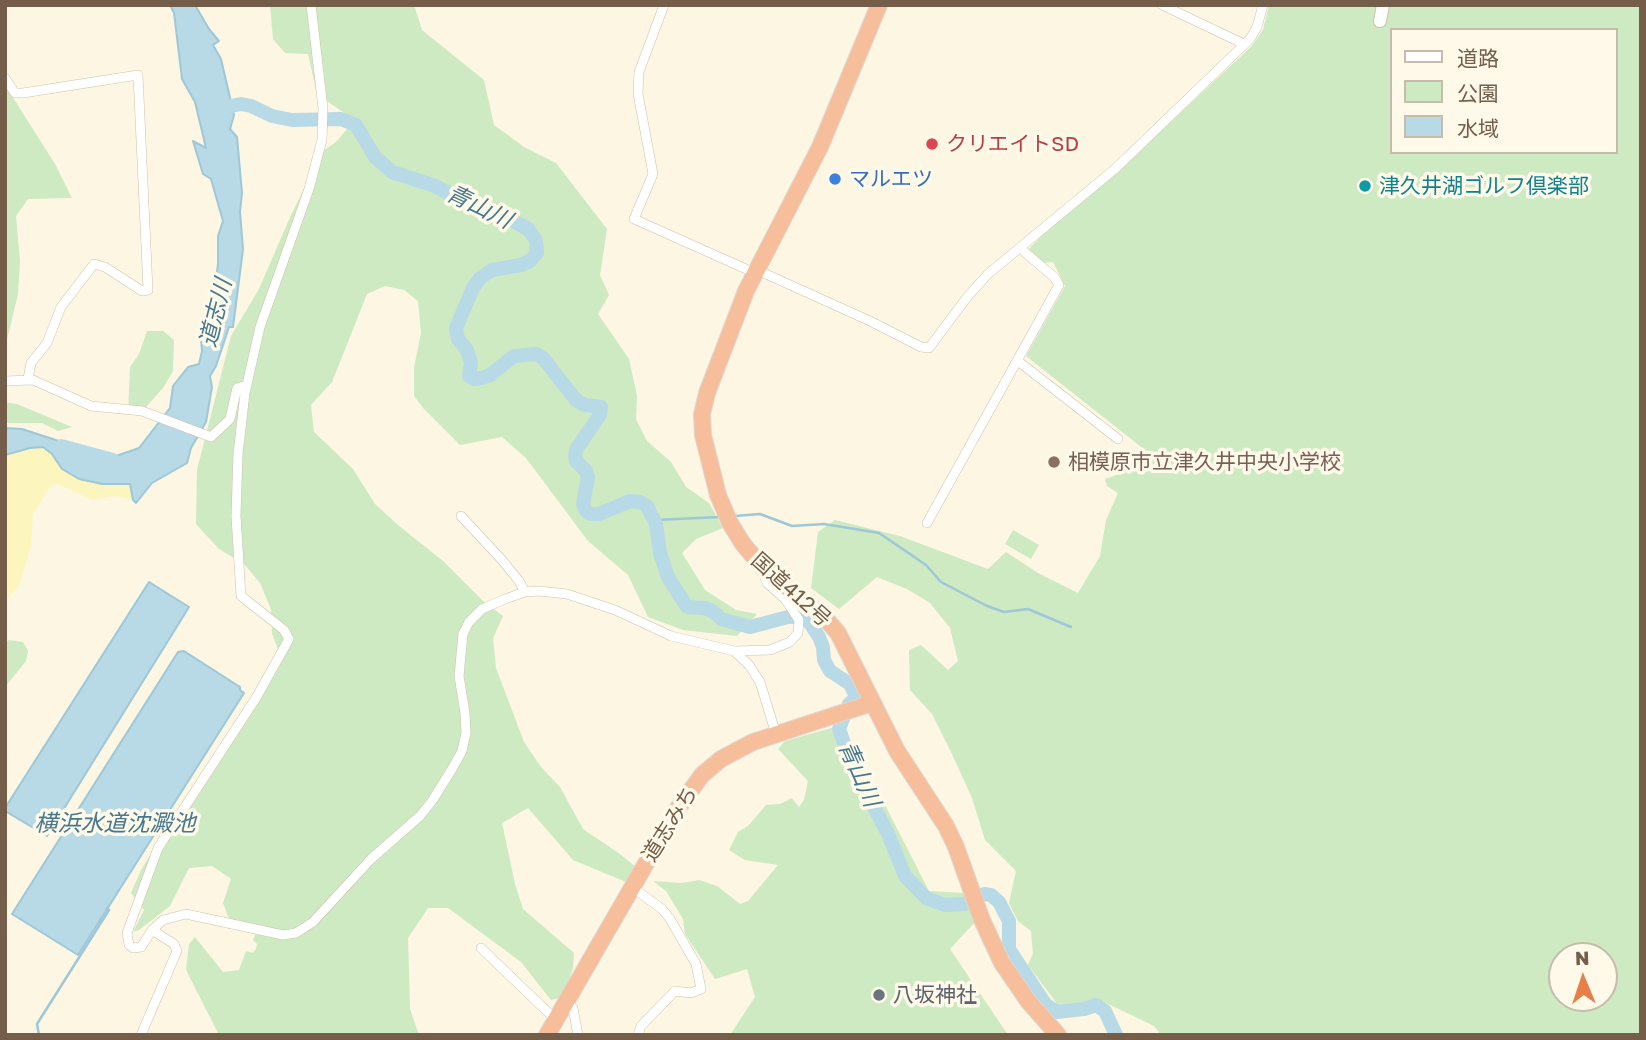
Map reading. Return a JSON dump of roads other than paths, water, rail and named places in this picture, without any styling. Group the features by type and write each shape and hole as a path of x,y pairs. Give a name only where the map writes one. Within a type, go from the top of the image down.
{"highway":[{"name":"国道412号","path":"879,5 820,147 756,271 707,393 702,414 703,435 718,495 743,544 769,574 825,618 838,633 897,751 956,846 1002,963 1028,1001 1058,1035"},
{"name":"道志みち","path":"547,1035 686,795 702,775 731,752 776,734 872,703"}],"street":[{"path":"312,5 324,125 315,172 260,327 240,422 237,486 241,596 284,630 289,639 256,698 158,848 127,933 127,940 133,948 141,947 152,930 163,920 186,914 283,935 302,930 313,922 370,859 420,816 442,786 460,755 466,733 459,676 463,634 469,622 485,607 526,592 550,591 576,597 622,613 660,632 734,652 743,658 760,682 776,734"},
{"path":"664,5 639,72 638,94 653,174 634,219 870,321 921,347 929,348 988,274 1116,168 1244,44 1257,27 1263,5"},
{"path":"1162,5 1244,44"},
{"path":"1380,21 1383,5"},
{"path":"5,78 15,93 23,93 138,75 148,290 142,291 105,267 94,264 61,307 47,343 31,363 28,379"},
{"path":"927,523 1059,285 1054,277 1021,249"},
{"path":"1017,361 1118,439"},
{"path":"5,381 28,379 45,384 91,406 142,411 211,438 226,424 233,412 235,391 240,386 247,385"},
{"path":"461,516 511,570 526,592"},
{"path":"734,652 764,650 786,643 798,633 799,620 789,605 767,583 765,579 769,574"},
{"path":"632,887 662,909 670,919 696,964 701,989 691,993 675,991 641,1026 638,1035"},
{"path":"141,1035 177,951 174,944 152,930"},
{"path":"481,948 556,1020"},
{"path":"567,1001 573,1008 578,1035"}],"water":[{"path":"170,5 195,5 219,41 213,45 221,59 234,115 230,129 237,137 243,249 233,327 229,327 210,376 212,387 206,422 191,448 187,463 152,483 136,503 130,484 102,484 79,479 62,469 52,454 43,447 5,455 5,428 22,429 71,445 83,454 116,456 139,448 170,408 173,386 188,367 199,364 201,340 211,318 218,264 218,236 223,221 211,179 203,174 193,141 206,148 195,102 182,79 174,13"},
{"name":"横浜水道沈澱池","path":"149,582 189,607 47,836 5,811 5,808"},
{"name":"横浜水道沈澱池","path":"184,651 240,687 244,693 78,955 12,914 178,652"}],"waterway":[{"name":"青山川","path":"216,109 241,104 272,116 292,120 341,119 356,125 375,157 392,172 435,186 488,215 515,222 528,229 536,240 537,253 530,261 521,265 492,270 480,278 456,328 458,339 467,350 471,363 469,376 474,379 482,378 514,356 536,354 543,358 576,400 584,405 601,407 600,415 575,455 576,461 588,477 583,504 586,511 599,514 630,501 647,506 656,524 660,553 668,577 687,607 705,608 721,619 750,627 788,617 806,617 819,637 824,660 830,671 850,684 855,694 856,698 849,704 839,729 850,760 889,836 905,876 926,898 945,905 965,904 984,894 991,895 999,902 1009,921 1009,949 1046,1005 1057,1012 1096,1005 1105,1011 1116,1035"},
{"name":"道志川","path":"61,446 113,460"},
{"path":"735,516 760,514 792,526 824,524 879,533 926,565 941,582 987,606 1004,612 1028,609 1071,627"},
{"path":"655,520 720,517"},
{"path":"39,1035 37,1024 109,910 107,908"}],"place":[{"name":"クリエイトSD","path":"932,144"},
{"name":"マルエツ","path":"835,179"},
{"name":"津久井湖ゴルフ倶楽部","path":"1365,186"},
{"name":"相模原市立津久井中央小学校","path":"1054,462"},
{"name":"八坂神社","path":"879,995"}]}
